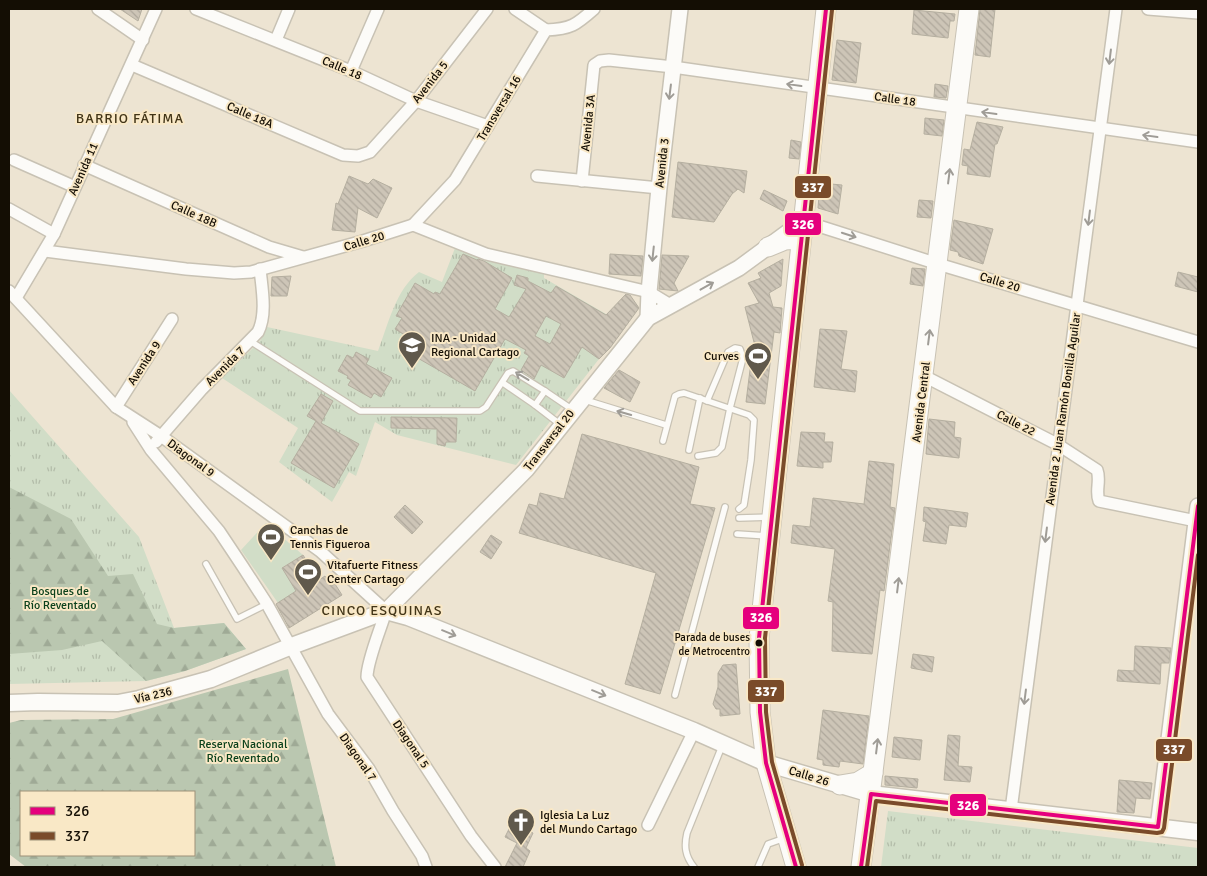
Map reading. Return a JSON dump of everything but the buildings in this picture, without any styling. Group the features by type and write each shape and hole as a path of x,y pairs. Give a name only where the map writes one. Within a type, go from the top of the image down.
{"main road":[{"path":"796,867 766,763 760,712 759,638 826,9"},
{"name":"Avenida Central","path":"861,867 970,9"},
{"path":"768,247 786,240 802,230"},
{"name":"Transversal 20","path":"290,647 386,611"},
{"name":"Calle 26","path":"386,611 408,617 694,731 766,763 871,794 1198,832"},
{"name":"Vía 236","path":"9,703 118,703 139,699 211,679 290,647"},
{"path":"840,785 858,782 873,773"}],"street":[{"path":"98,9 143,40"},
{"name":"Avenida 11","path":"12,294 45,251 54,234 156,9"},
{"name":"Calle 18","path":"196,9 351,71 416,101 488,126"},
{"path":"276,40 289,9"},
{"path":"351,71 378,9"},
{"name":"Avenida 5","path":"370,152 416,101 487,9"},
{"path":"515,9 546,30 562,29 577,24 594,9"},
{"name":"Avenida 3","path":"648,318 659,188 680,9"},
{"name":"Avenida 2 Juan Ramón Bonilla Aguilar","path":"1011,810 1116,9"},
{"path":"1148,9 1198,13"},
{"name":"Transversal 16","path":"414,225 455,180 546,30"},
{"name":"Calle 18","path":"594,65 600,60 608,60 673,67 1198,142"},
{"name":"Calle 18A","path":"132,65 343,155 358,156 370,152"},
{"name":"Avenida 3A","path":"582,182 594,65"},
{"path":"14,160 75,187"},
{"name":"Calle 18B","path":"84,165 269,247 305,258"},
{"path":"537,176 582,182 659,188"},
{"path":"9,209 54,234"},
{"path":"414,225 466,248 486,254 649,292 672,306"},
{"name":"Calle 20","path":"45,251 218,272 251,272 305,258 414,225"},
{"name":"Calle 20","path":"802,230 938,264 1198,342"},
{"name":"Transversal 20","path":"386,611 520,476 648,318 739,268 768,247"},
{"name":"Avenida 7","path":"151,450 202,390 258,332 262,321 260,269"},
{"name":"Diagonal 9","path":"12,294 116,407 161,436 320,551 386,611"},
{"name":"Avenida 9","path":"116,407 172,319"},
{"name":"Calle 22","path":"924,376 1058,444 1097,470 1099,476 1097,496 1099,501 1196,521"},
{"name":"Diagonal 7","path":"131,418 151,450 219,531 267,604 328,714 369,769 393,812 422,856 426,867"},
{"path":"1158,827 1198,506"},
{"name":"Diagonal 5","path":"386,611 367,667 368,677 471,836 495,867"},
{"path":"648,825 694,731"}],"lane":[{"path":"250,341 360,411 480,411 503,383 508,373 512,371 545,391 577,405 666,425"},
{"path":"698,456 716,454 722,447 743,358 740,349 735,348 728,352 707,401"},
{"path":"503,383 535,404 561,425"},
{"path":"535,404 545,391"},
{"path":"663,441 675,396 678,394 684,393 749,415 754,420 746,497 744,504 738,509"},
{"path":"689,450 700,398"},
{"path":"674,694 725,507"},
{"path":"738,518 771,517"},
{"path":"737,534 769,536"},
{"path":"206,564 238,618 267,604"},
{"path":"694,867 686,852 687,833 723,744"},
{"path":"758,867 768,844 787,838"}],"green space":[{"name":"INA - Unidad Regional Cartago","path":"455,248 499,262 544,271 544,278 606,314 585,349 599,359 516,465 397,435 375,422 356,476 349,472 332,502 279,462 298,428 222,378 260,341 267,327 378,351 394,308 404,288 419,272 442,282"},
{"path":"9,390 139,537 174,628 224,623 246,649 185,671 146,681 9,684"},
{"name":"Bosques de Río Reventado","path":"9,487 71,519 108,576 133,574 157,624 174,628 224,623 246,649 185,671 146,681 102,641 62,650 9,654"},
{"name":"Canchas de Tennis Figueroa","path":"266,523 303,555 283,567 296,591 278,603 241,550"},
{"name":"Reserva Nacional Río Reventado","path":"288,669 336,867 26,867 9,854 9,723 21,720 113,719"},
{"path":"888,811 1198,848 1198,867 881,867"}],"transit line":[{"name":"326","path":"796,867 766,763 760,712 759,638 826,9"},
{"name":"337","path":"802,865 772,762 766,712 765,638 832,10"},
{"name":"326","path":"861,867 871,794 1158,827 1198,506"},
{"name":"337","path":"867,867 876,801 1157,833 1162,832 1198,555"}],"place":[{"name":"INA - Unidad Regional Cartago","path":"412,369"},
{"name":"Curves","path":"758,380"},
{"name":"Canchas de Tennis Figueroa","path":"271,561"},
{"name":"Vitafuerte Fitness Center Cartago","path":"308,596"},
{"name":"Parada de buses de Metrocentro","path":"759,643"},
{"name":"Iglesia La Luz del Mundo Cartago","path":"521,846"}],"district":[{"name":"BARRIO FÁTIMA","path":"130,118"},
{"name":"CINCO ESQUINAS","path":"382,610"}]}
